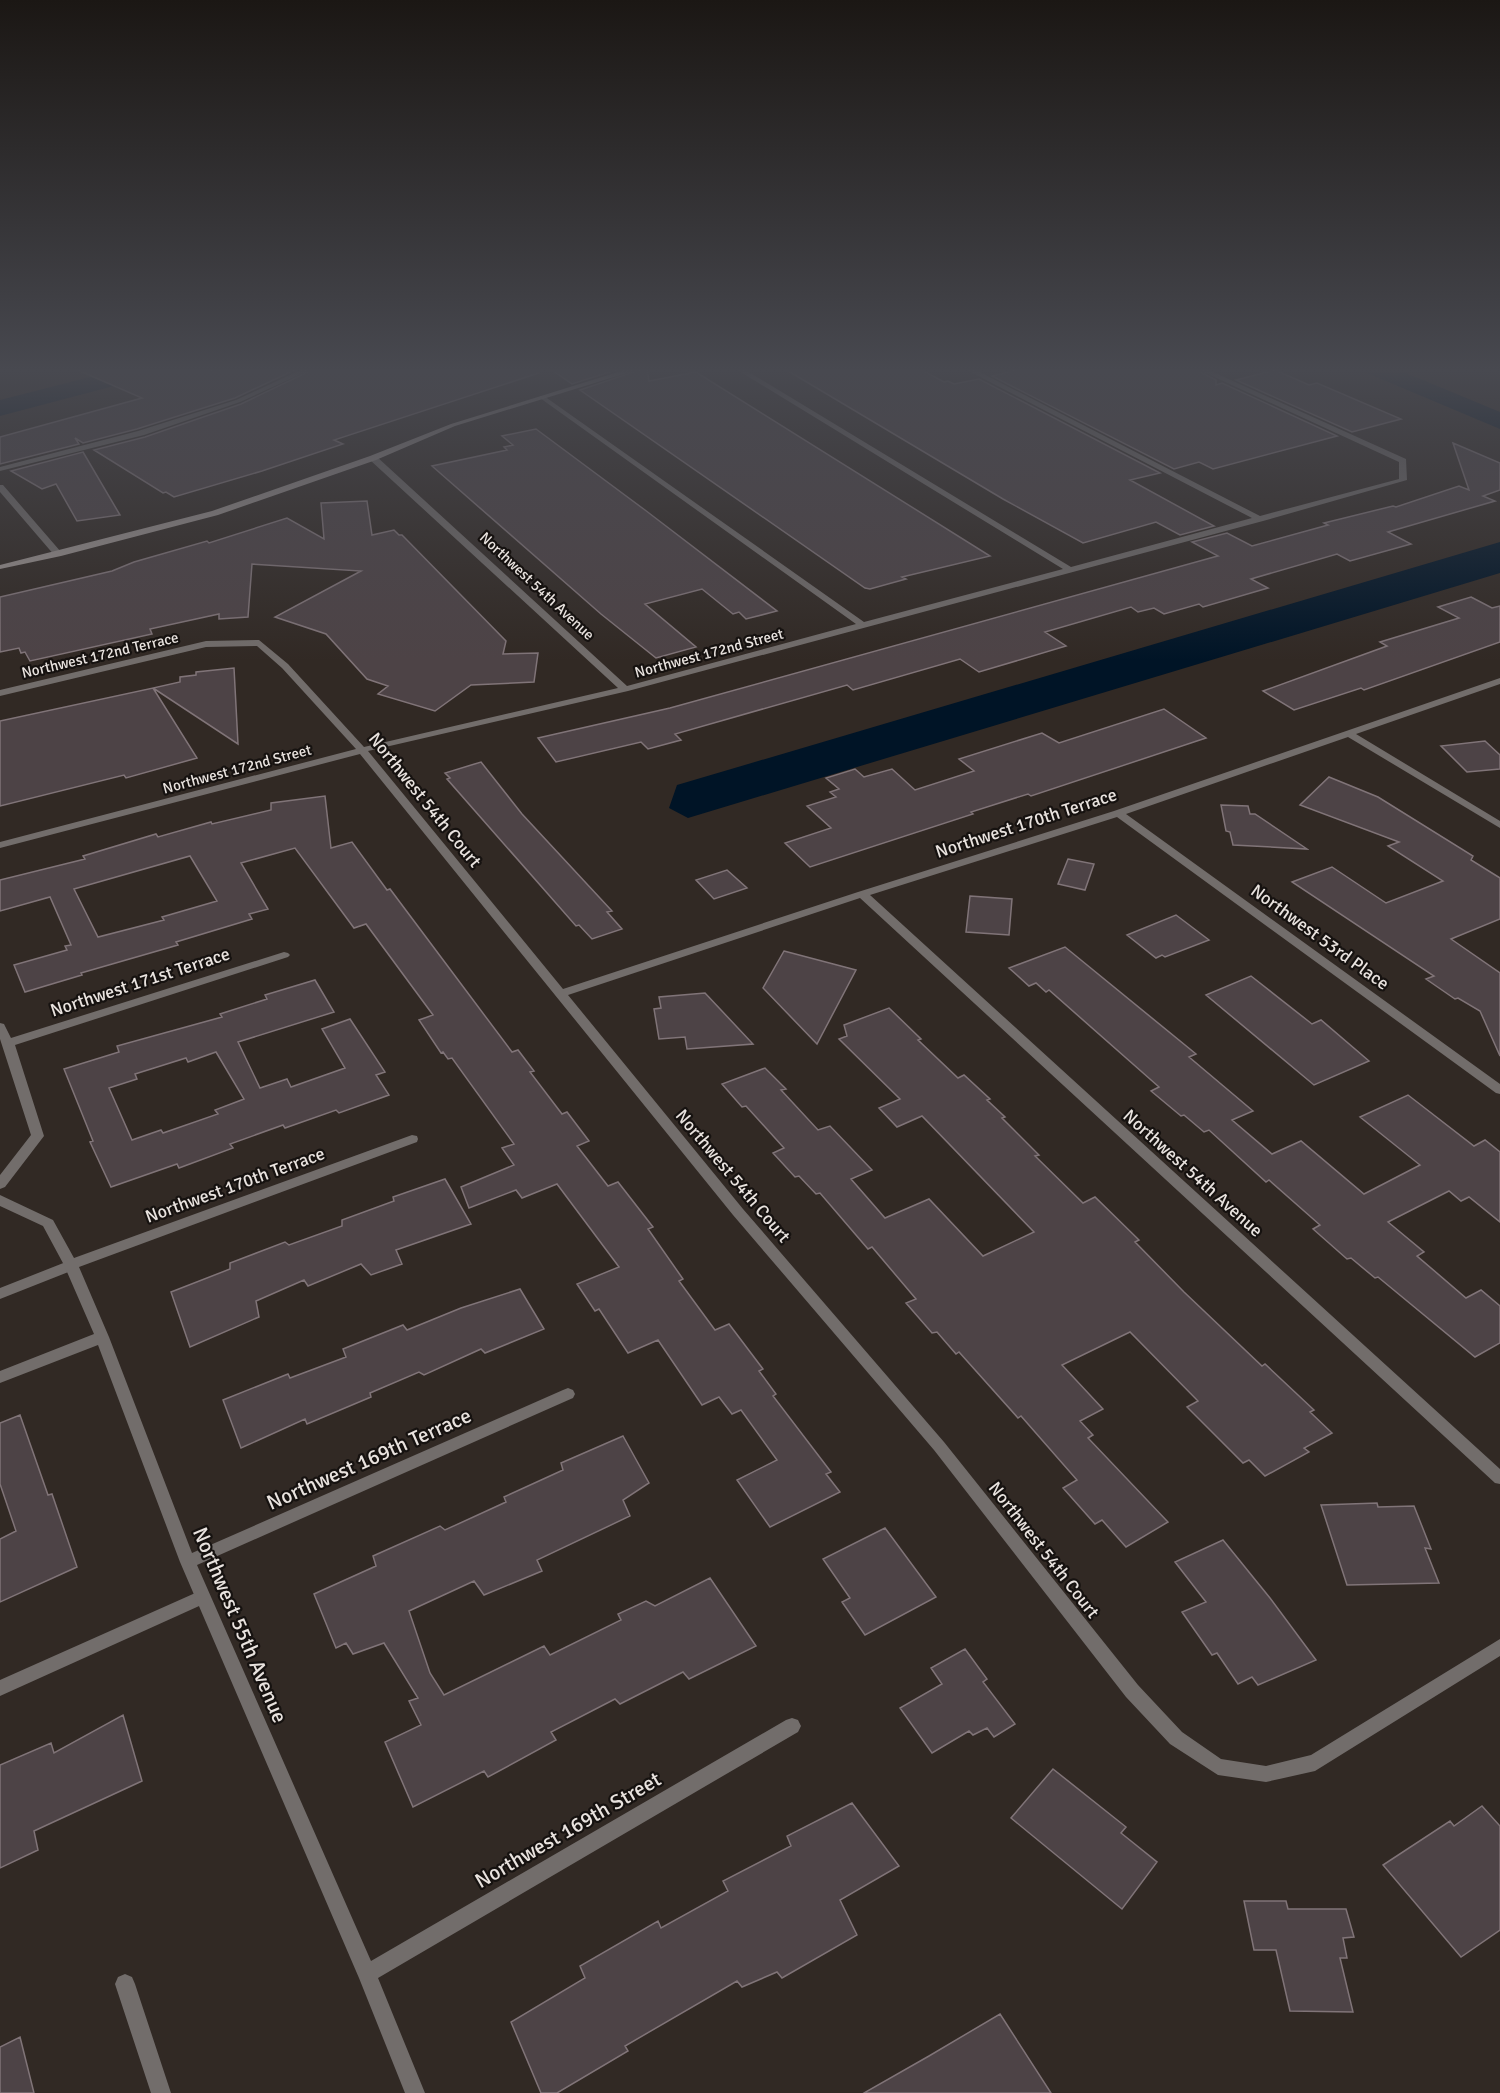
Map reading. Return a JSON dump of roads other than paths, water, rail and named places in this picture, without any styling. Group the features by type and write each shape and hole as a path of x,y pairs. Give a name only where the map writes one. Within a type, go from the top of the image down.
{"street":[{"path":"0,567 215,513 351,466"},
{"name":"Northwest 54th Avenue","path":"381,466 625,689"},
{"path":"638,466 862,625"},
{"path":"898,466 1071,570"},
{"path":"1156,466 1260,519"},
{"name":"Northwest 172nd Street","path":"0,845 362,750 625,689 1260,519 1403,480 1403,466"},
{"path":"0,487 58,554"},
{"name":"Northwest 54th Court","path":"206,644 259,643 285,666 362,750 738,1212 939,1446 1132,1691 1176,1738 1218,1767 1266,1773 1315,1763 1500,1647"},
{"name":"Northwest 172nd Terrace","path":"0,693 206,644"},
{"name":"Northwest 170th Terrace","path":"560,994 862,894 1118,813 1500,681"},
{"path":"1348,733 1500,825"},
{"name":"Northwest 53rd Place","path":"1118,813 1500,1090"},
{"name":"Northwest 54th Avenue","path":"862,894 1500,1478"},
{"name":"Northwest 171st Terrace","path":"8,1043 284,955"},
{"path":"0,1027 8,1043 38,1137 0,1184"},
{"name":"Northwest 170th Terrace","path":"0,1294 71,1265 411,1139"},
{"name":"Northwest 55th Avenue","path":"0,1200 48,1223 71,1265 102,1337 202,1597 368,1974 415,2093"},
{"path":"0,1377 102,1337"},
{"name":"Northwest 169th Terrace","path":"188,1562 568,1394"},
{"path":"0,1688 202,1597"},
{"name":"Northwest 169th Street","path":"368,1974 792,1726"},
{"path":"125,1984 161,2093"}],"water":[{"path":"1500,542 1500,573 688,818 669,808 677,785"}]}
